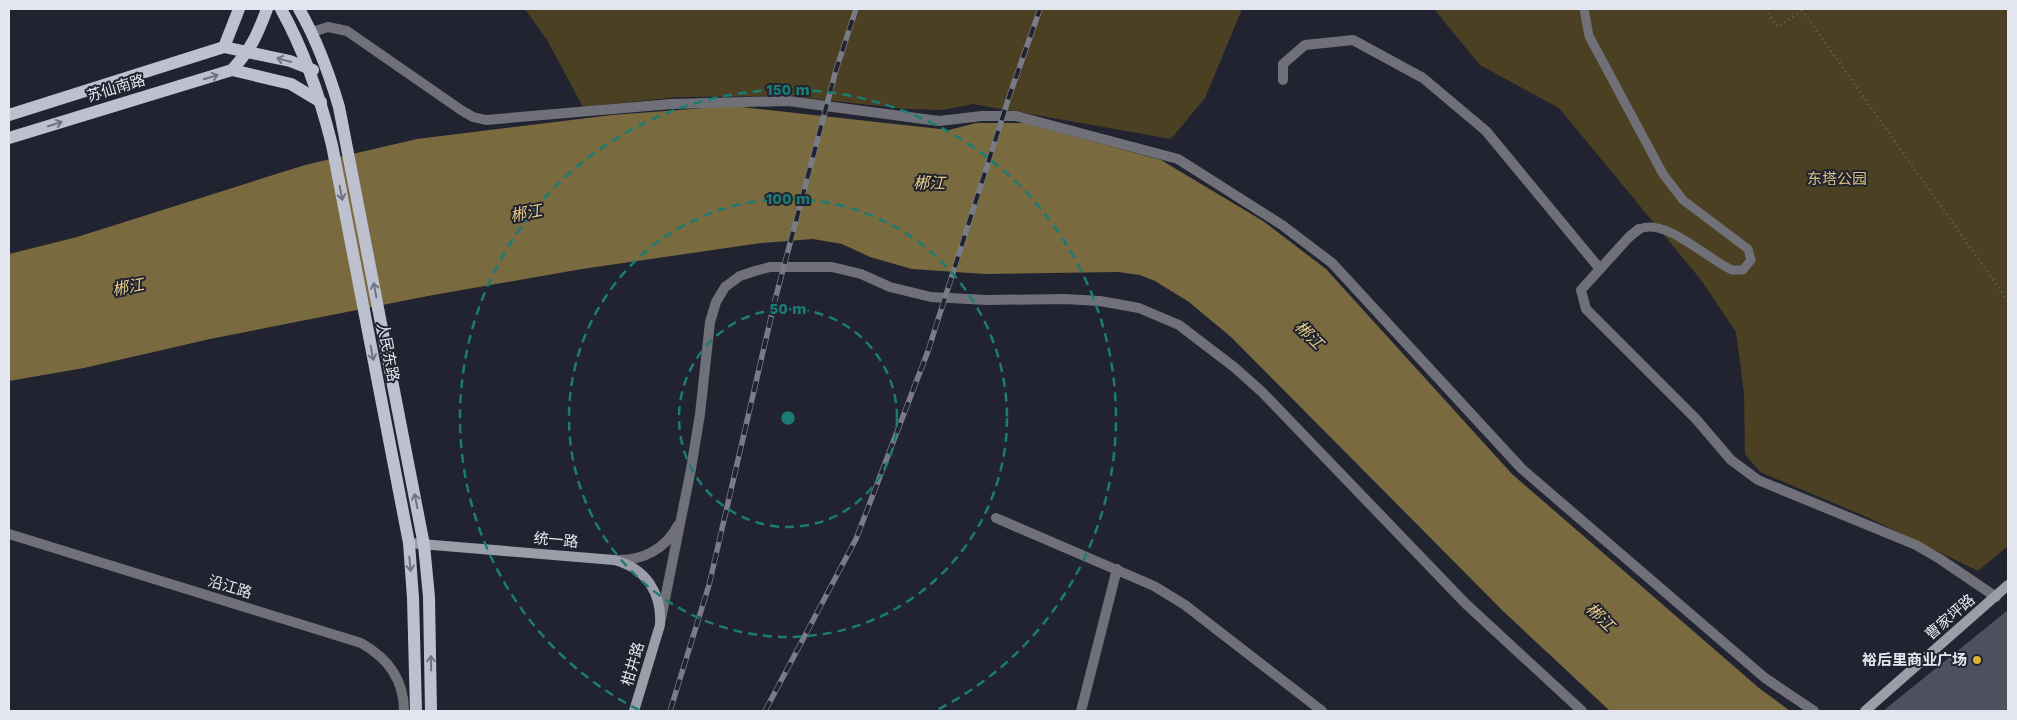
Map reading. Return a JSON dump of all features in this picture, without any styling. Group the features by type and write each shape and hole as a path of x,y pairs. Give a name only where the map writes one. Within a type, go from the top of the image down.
{"main road":[{"path":"224,48 239,9"},
{"name":"苏仙南路","path":"9,138 232,70 249,52 259,32 267,9"},
{"name":"人民东路","path":"281,9 297,38 309,69 332,145 409,543 414,598 416,711"},
{"name":"人民东路","path":"299,9 312,32 330,76 346,141 424,545 429,597 431,711"},
{"name":"苏仙南路","path":"9,115 224,48 290,61 330,76"},
{"path":"232,70 292,84 320,102"}],"street":[{"path":"312,32 328,27 348,31 461,110 474,117 486,120 672,104 788,101 939,121 982,116 1016,116 1178,159 1282,225 1332,263 1522,469 1765,678 1814,711"},
{"path":"1283,80 1284,64 1305,45 1353,40 1423,78 1486,131 1600,269"},
{"path":"1639,229 1629,236 1581,290 1586,309 1696,419 1731,460 1758,480 1916,545 1996,597"},
{"path":"660,625 684,510 700,414 710,322 716,302 725,287 740,276 770,267 832,266 861,274 890,287 931,297 988,300 1065,299 1100,301 1139,308 1179,325 1234,366 1262,392 1466,604 1582,711"},
{"path":"614,560 636,559 657,550 677,528 684,510"},
{"path":"996,518 1154,586 1185,605 1322,711"},
{"name":"沿江路","path":"9,534 361,643 378,654 393,670 402,690 404,711"},
{"name":"统一路","path":"409,543 614,560 640,572 652,587 660,606 660,625"},
{"path":"1080,711 1117,569"},
{"name":"曹家坪路","path":"1865,711 2008,585"},
{"name":"柑井路","path":"634,711 660,625"}],"lane":[{"path":"1584,9 1589,36 1663,174 1683,200 1748,249 1751,260 1744,270 1732,270 1665,229 1647,226 1639,229"}],"path":[{"path":"1765,9 1778,27 1803,9 2008,301"}],"green space":[{"path":"525,9 1242,9 1205,98 1171,139 973,104 942,110 906,109 790,96 678,97 583,107 547,40"},
{"name":"东塔公园","path":"1434,9 2008,9 2008,546 1978,571 1869,518 1760,472 1745,454 1744,393 1736,332 1701,280 1559,108 1480,65"}],"water":[{"name":"郴江","path":"732,106 949,130 976,123 1025,123 1161,160 1263,221 1326,269 1512,474 1759,688 1790,711 1610,711 1503,611 1231,337 1189,302 1155,281 1140,275 1118,272 985,274 912,269 870,257 842,244 813,239 761,243 582,269 428,296 210,339 84,368 9,381 9,254 77,237 305,165 417,139 612,115"}],"building":[{"name":"裕后里商业广场","path":"2008,610 2008,711 1883,711"}],"railway":[{"path":"670,711 709,585 775,300 836,70 856,9"},
{"path":"765,711 856,539 928,351 1010,94 1040,9"}],"place":[{"name":"裕后里商业广场","path":"1977,660"}]}
